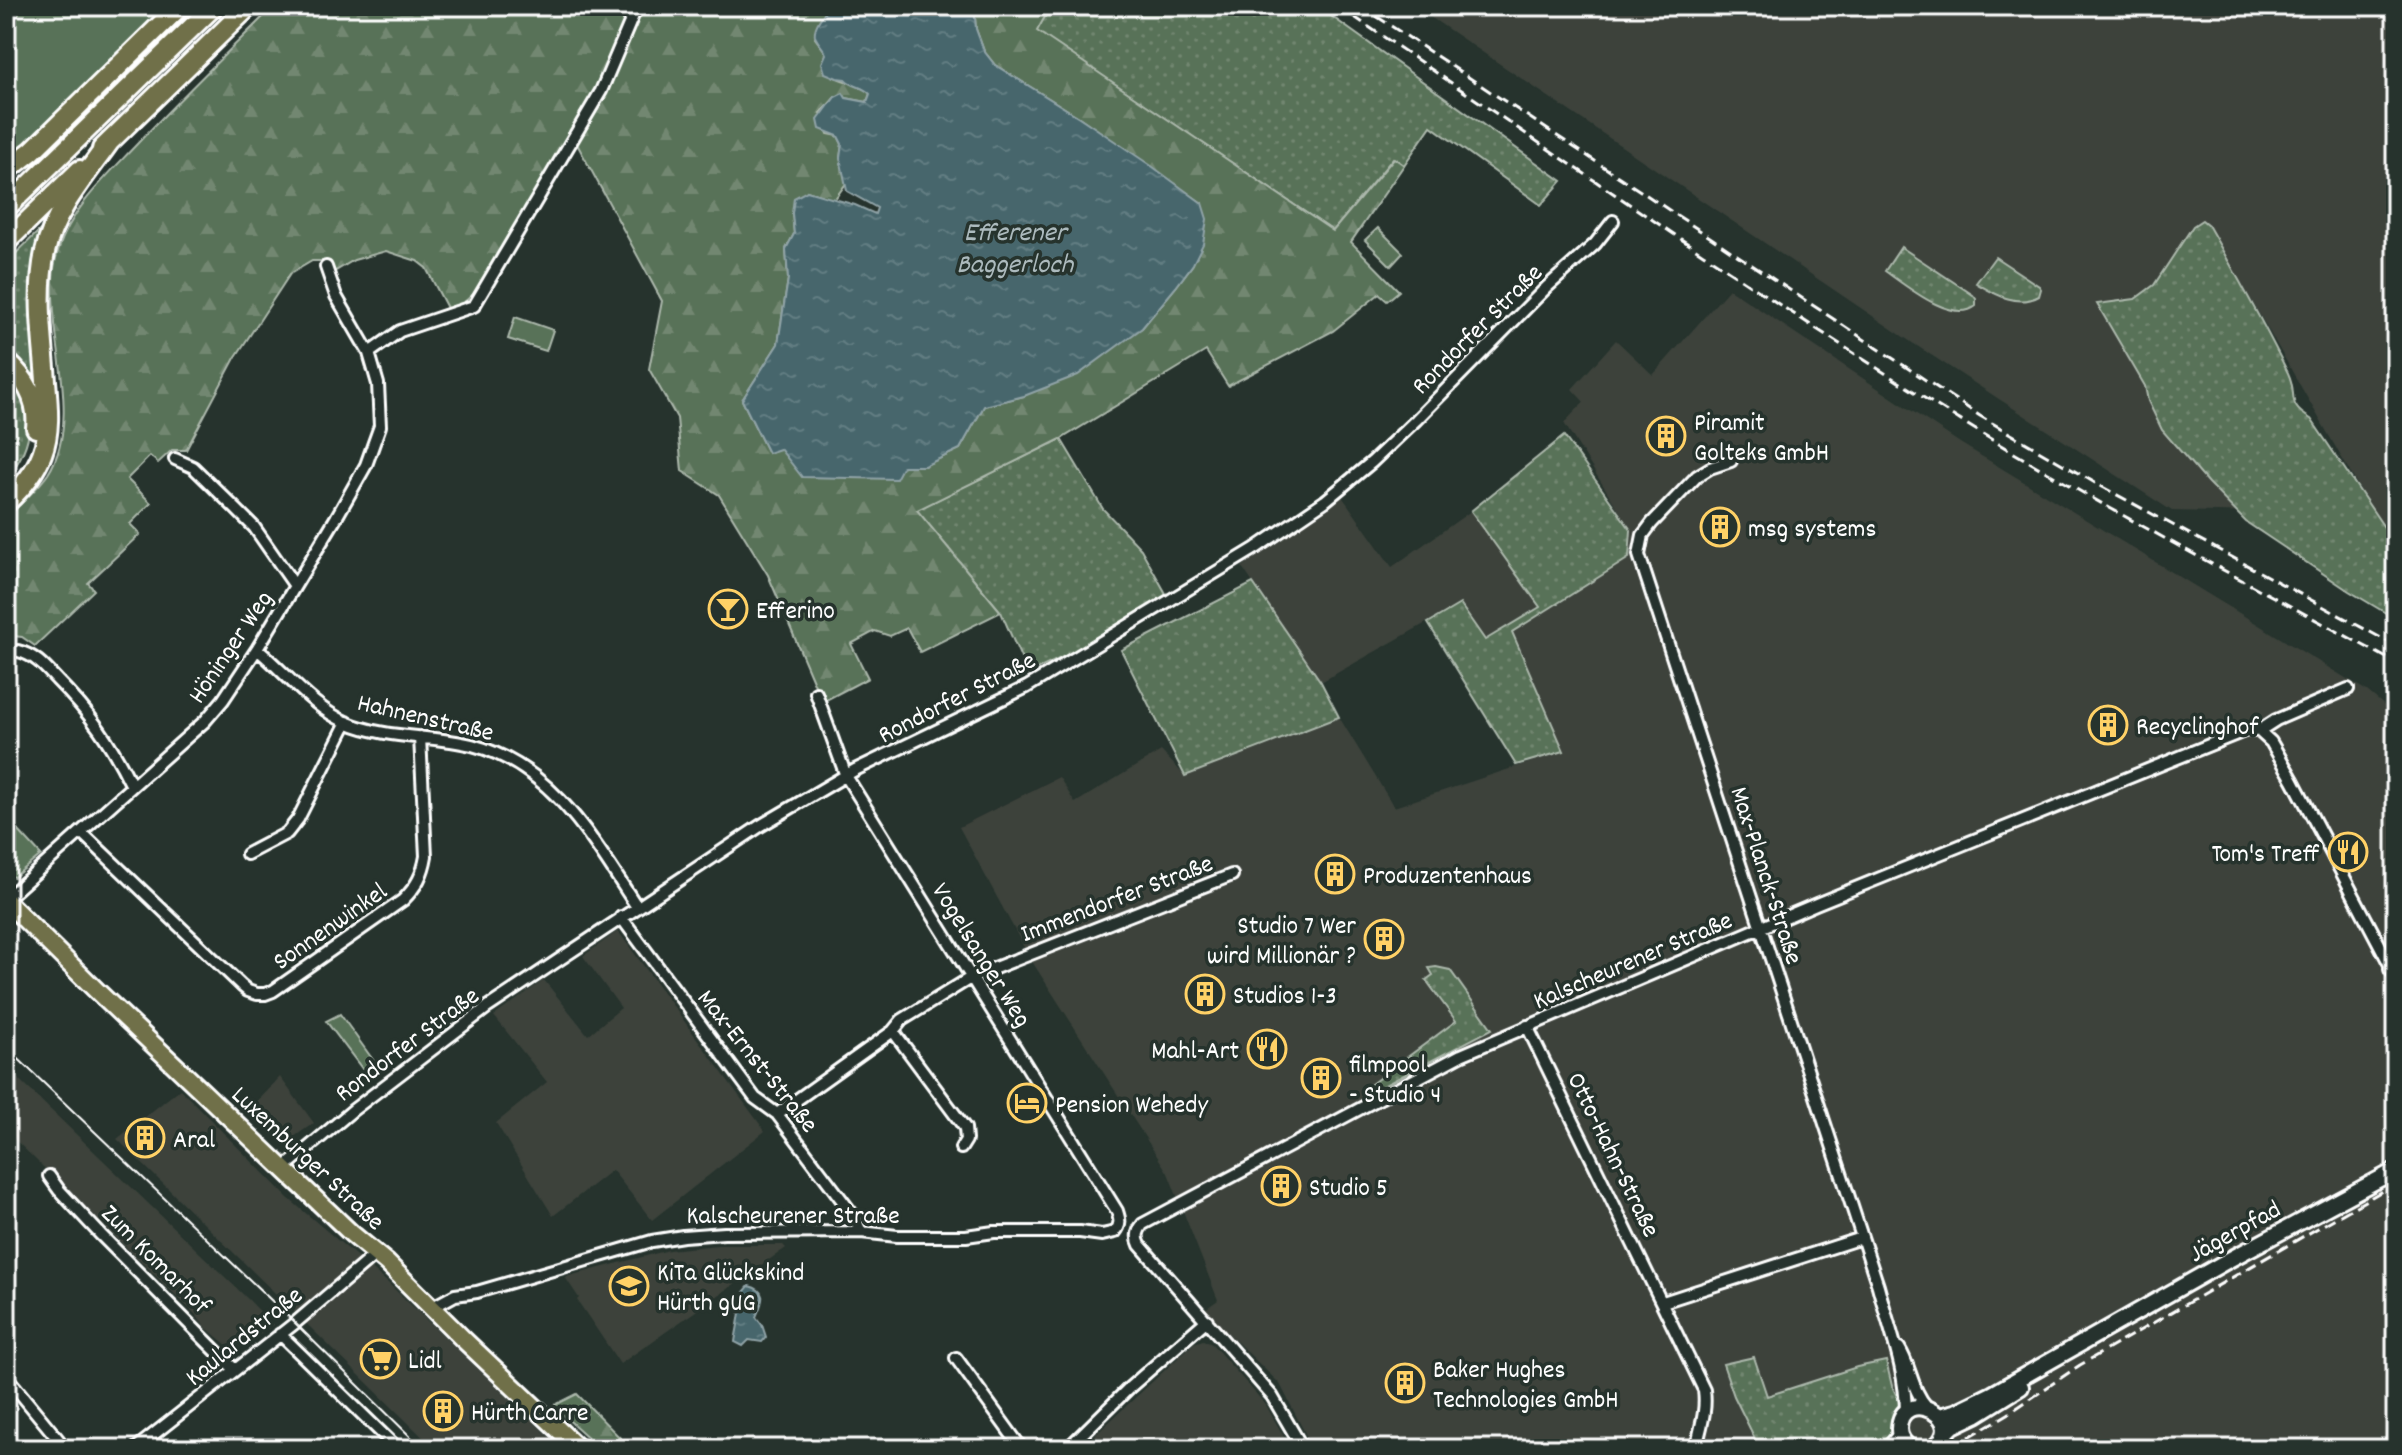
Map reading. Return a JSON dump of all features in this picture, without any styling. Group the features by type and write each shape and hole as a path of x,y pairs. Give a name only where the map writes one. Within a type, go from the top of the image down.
{"highway":[{"path":"6,171 32,151 180,6"},
{"path":"6,208 214,6"},
{"path":"6,242 249,6"},
{"path":"6,503 28,480 43,453 47,436 40,303 49,235 57,218 110,141"},
{"path":"6,361 26,382 38,415 30,456 6,488"}],"main road":[{"name":"Luxemburger Straße","path":"6,900 99,993 352,1234 377,1253 579,1449"},
{"name":"Jägerpfad","path":"1938,1444 1953,1426 2002,1400 2098,1336 2225,1262 2396,1170"},
{"name":"Jägerpfad","path":"1906,1413 1919,1407 1955,1412 2098,1336"},
{"path":"1933,1411 1944,1429 1938,1444"},
{"path":"1906,1413 1899,1426 1900,1433 1902,1440 1912,1449"}],"street":[{"path":"369,353 400,331 474,306 601,91 637,6"},
{"name":"Rondorfer Straße","path":"284,1168 353,1110 475,1017 781,812 846,776 1027,687 1256,548 1325,501 1416,420 1547,287 1595,244 1613,221"},
{"name":"Höninger Weg","path":"6,900 209,717 223,700 336,518 375,445 380,426 380,403 369,353 336,296 326,267"},
{"path":"175,459 193,467 235,508 261,536 295,586"},
{"name":"Max-Planck-Straße","path":"1731,461 1710,468 1688,486 1643,535 1639,555 1894,1341 1906,1396 1906,1413"},
{"name":"Hahnenstraße","path":"257,649 323,708 347,722 378,731 471,745 513,761 533,773 571,811 637,907"},
{"path":"18,651 36,659 88,713 110,744 132,786"},
{"name":"Kalscheurener Straße","path":"1207,1320 1137,1240 1139,1228 1149,1220 1461,1055 2239,733 2259,731 2276,720 2348,689"},
{"name":"Vogelsanger Weg","path":"816,693 846,776 1117,1211 1120,1221 1115,1232"},
{"path":"247,854 287,833 298,819 347,722"},
{"path":"2259,731 2271,742 2293,780 2395,970"},
{"name":"Sonnenwinkel","path":"81,832 242,986 248,991 265,994 334,949 415,888 423,873 426,856 420,737"},
{"name":"Immendorfer Straße","path":"777,1114 893,1031 902,1020 972,977 1232,875"},
{"name":"Max-Ernst-Straße","path":"621,917 753,1095 777,1114 854,1216 861,1232"},
{"name":"Otto-Hahn-Straße","path":"1527,1026 1704,1390 1706,1404 1696,1449"},
{"path":"893,1031 965,1128 966,1140 961,1148"},
{"name":"Zum Komarhof","path":"49,1176 101,1235 235,1370"},
{"name":"Kalscheurener Straße","path":"433,1307 455,1295 477,1292 663,1238 724,1233 861,1232 897,1236 952,1236 994,1232 1102,1235 1115,1232"},
{"path":"1663,1302 1861,1238"},
{"name":"Kaulardstraße","path":"135,1449 377,1253"},
{"path":"1067,1449 1129,1388 1207,1320 1272,1396 1303,1449"},
{"path":"280,1334 398,1449"},
{"name":"Max-Planck-Straße","path":"1894,1341 1905,1359 1917,1392 1933,1411"},
{"path":"956,1358 1022,1449"},
{"path":"8,1383 66,1449"},
{"path":"1886,1449 1900,1433"}],"shaded area":[{"path":"1414,6 2396,6 2396,545 2366,500 2234,270 2260,513 2172,511 1914,344"},
{"path":"1729,289 1960,443 2367,691 2396,715 2396,1449 1313,1449 1280,1384 1204,1310 1218,1300 1168,1173 1031,960 959,827 1059,777 1075,803 1161,751 1185,776 1339,717 1394,807 1564,751 1511,632 1629,558 1631,530 1564,423 1584,402 1572,389 1616,340 1653,375"},
{"path":"1336,488 1392,567 1471,511 1540,606 1485,640 1460,604 1321,682 1242,567"},
{"path":"618,931 765,1131 652,1220 612,1170 553,1216 496,1123 547,1082 494,1016 544,980 588,1035 621,1008 583,956"},
{"path":"6,1067 273,1325 238,1349 229,1347 204,1326 6,1131"},
{"path":"280,1077 314,1123 291,1139 277,1136 249,1109"},
{"path":"180,1089 288,1198 387,1282 562,1449 435,1449 117,1139"},
{"path":"717,1245 783,1245 786,1248 620,1364 565,1277 669,1250"},
{"path":"1203,1340 1212,1344 1266,1405 1291,1449 1080,1449 1194,1343"}],"green space":[{"path":"6,6 169,6 6,164"},
{"path":"274,6 632,6 597,88 481,287 461,305 448,310 426,268 417,261 386,251 354,260 334,272 330,261 312,261 290,274 235,358 186,450 172,450 158,463 150,456 127,479 151,503 130,524 140,534 88,583 94,590 35,646 22,637 13,636 6,641 6,518 48,474 61,439 64,400 53,288 55,260 64,235 102,181"},
{"path":"640,6 831,6 824,13 815,38 827,54 833,76 870,93 867,102 846,98 843,94 835,97 821,113 828,134 838,136 842,144 840,158 847,182 834,200 807,191 792,213 794,234 786,249 788,279 778,344 742,400 768,453 780,448 903,466 924,466 960,449 984,406 1024,396 1142,328 1193,264 1202,203 1079,117 995,65 984,51 976,29 974,6 1051,6 1037,31 1333,231 1394,158 1404,165 1351,242 1399,291 1387,301 1379,294 1333,331 1228,386 1206,351 1061,439 917,510 1001,612 920,652 907,628 890,636 875,631 851,644 868,678 822,702 768,575 719,495 682,471 677,418 649,369 662,301 577,144 601,98"},
{"path":"1051,6 1317,6 1562,181 1541,205 1431,126 1404,165 1393,158 1333,231 1036,31"},
{"path":"2202,220 2208,225 2279,354 2291,381 2295,404 2311,419 2396,545 2396,619 2246,522 2208,483 2162,430 2148,401 2145,386 2097,304 2135,299 2154,285 2193,226"},
{"path":"42,228 46,231 40,371 32,375 6,353 6,263"},
{"path":"1378,228 1403,253 1391,266 1365,240"},
{"path":"1901,247 1973,295 1976,306 1966,311 1942,307 1885,271"},
{"path":"1995,257 2039,286 2039,296 2023,301 2014,300 1976,283"},
{"path":"515,317 553,330 546,351 508,339"},
{"path":"6,373 24,400 29,426 23,452 6,479 6,426 12,411 6,402"},
{"path":"1564,436 1631,530 1629,558 1512,632 1564,751 1516,765 1428,623 1460,604 1485,640 1540,607 1471,511"},
{"path":"1061,439 1103,509 1141,549 1169,599 1104,637 1028,674 1001,612 916,510"},
{"path":"1253,583 1321,682 1339,717 1185,776 1121,650"},
{"path":"6,817 41,855 14,877 6,874"},
{"path":"1429,968 1450,970 1492,1029 1366,1095 1363,1090 1456,1021 1426,980 1433,975"},
{"path":"340,1014 381,1071 370,1079 326,1021"},
{"path":"1754,1357 1767,1396 1857,1367 1886,1361 1900,1403 1891,1433 1882,1449 1760,1449 1734,1396 1723,1364"},
{"path":"577,1394 631,1449 601,1449 553,1406"}],"water":[{"name":"Efferener Baggerloch","path":"831,6 974,6 976,29 984,51 995,65 1153,167 1202,203 1207,219 1203,244 1193,264 1142,328 1078,375 1024,396 984,406 960,449 924,466 903,466 896,479 802,477 780,449 768,453 742,400 778,344 788,279 786,249 794,234 794,198 807,191 875,214 877,208 847,191 840,158 842,144 838,136 820,129 818,120 835,97 843,93 846,98 867,102 870,94 845,79 825,73 822,63 826,54 815,32"},
{"path":"749,1286 762,1295 756,1317 766,1337 762,1342 749,1340 743,1346 735,1342 741,1300"}],"tram line":[{"path":"6,1047 423,1449"}],"railway":[{"path":"1338,6 1723,267 1958,419 2120,514 2396,663"},
{"path":"1361,6 1980,416 2097,484 2396,646"},
{"path":"1969,1437 2080,1365 2396,1183"}],"place":[{"name":"Piramit Golteks GmbH","path":"1666,436"},
{"name":"msg systems","path":"1720,527"},
{"name":"Efferino","path":"728,609"},
{"name":"Recyclinghof","path":"2108,725"},
{"name":"Tom's Treff","path":"2348,852"},
{"name":"Produzentenhaus","path":"1335,874"},
{"name":"Studio 7 Wer wird Millionär ?","path":"1384,939"},
{"name":"Studios 1-3","path":"1205,994"},
{"name":"Mahl-Art","path":"1267,1049"},
{"name":"filmpool - Studio 4","path":"1321,1078"},
{"name":"Pension Wehedy","path":"1027,1103"},
{"name":"Aral","path":"145,1138"},
{"name":"Studio 5","path":"1281,1186"},
{"name":"KiTa Glückskind Hürth gUG","path":"629,1286"},
{"name":"Lidl","path":"380,1359"},
{"name":"Baker Hughes Technologies GmbH","path":"1405,1383"},
{"name":"Hürth Carre","path":"443,1411"}]}
